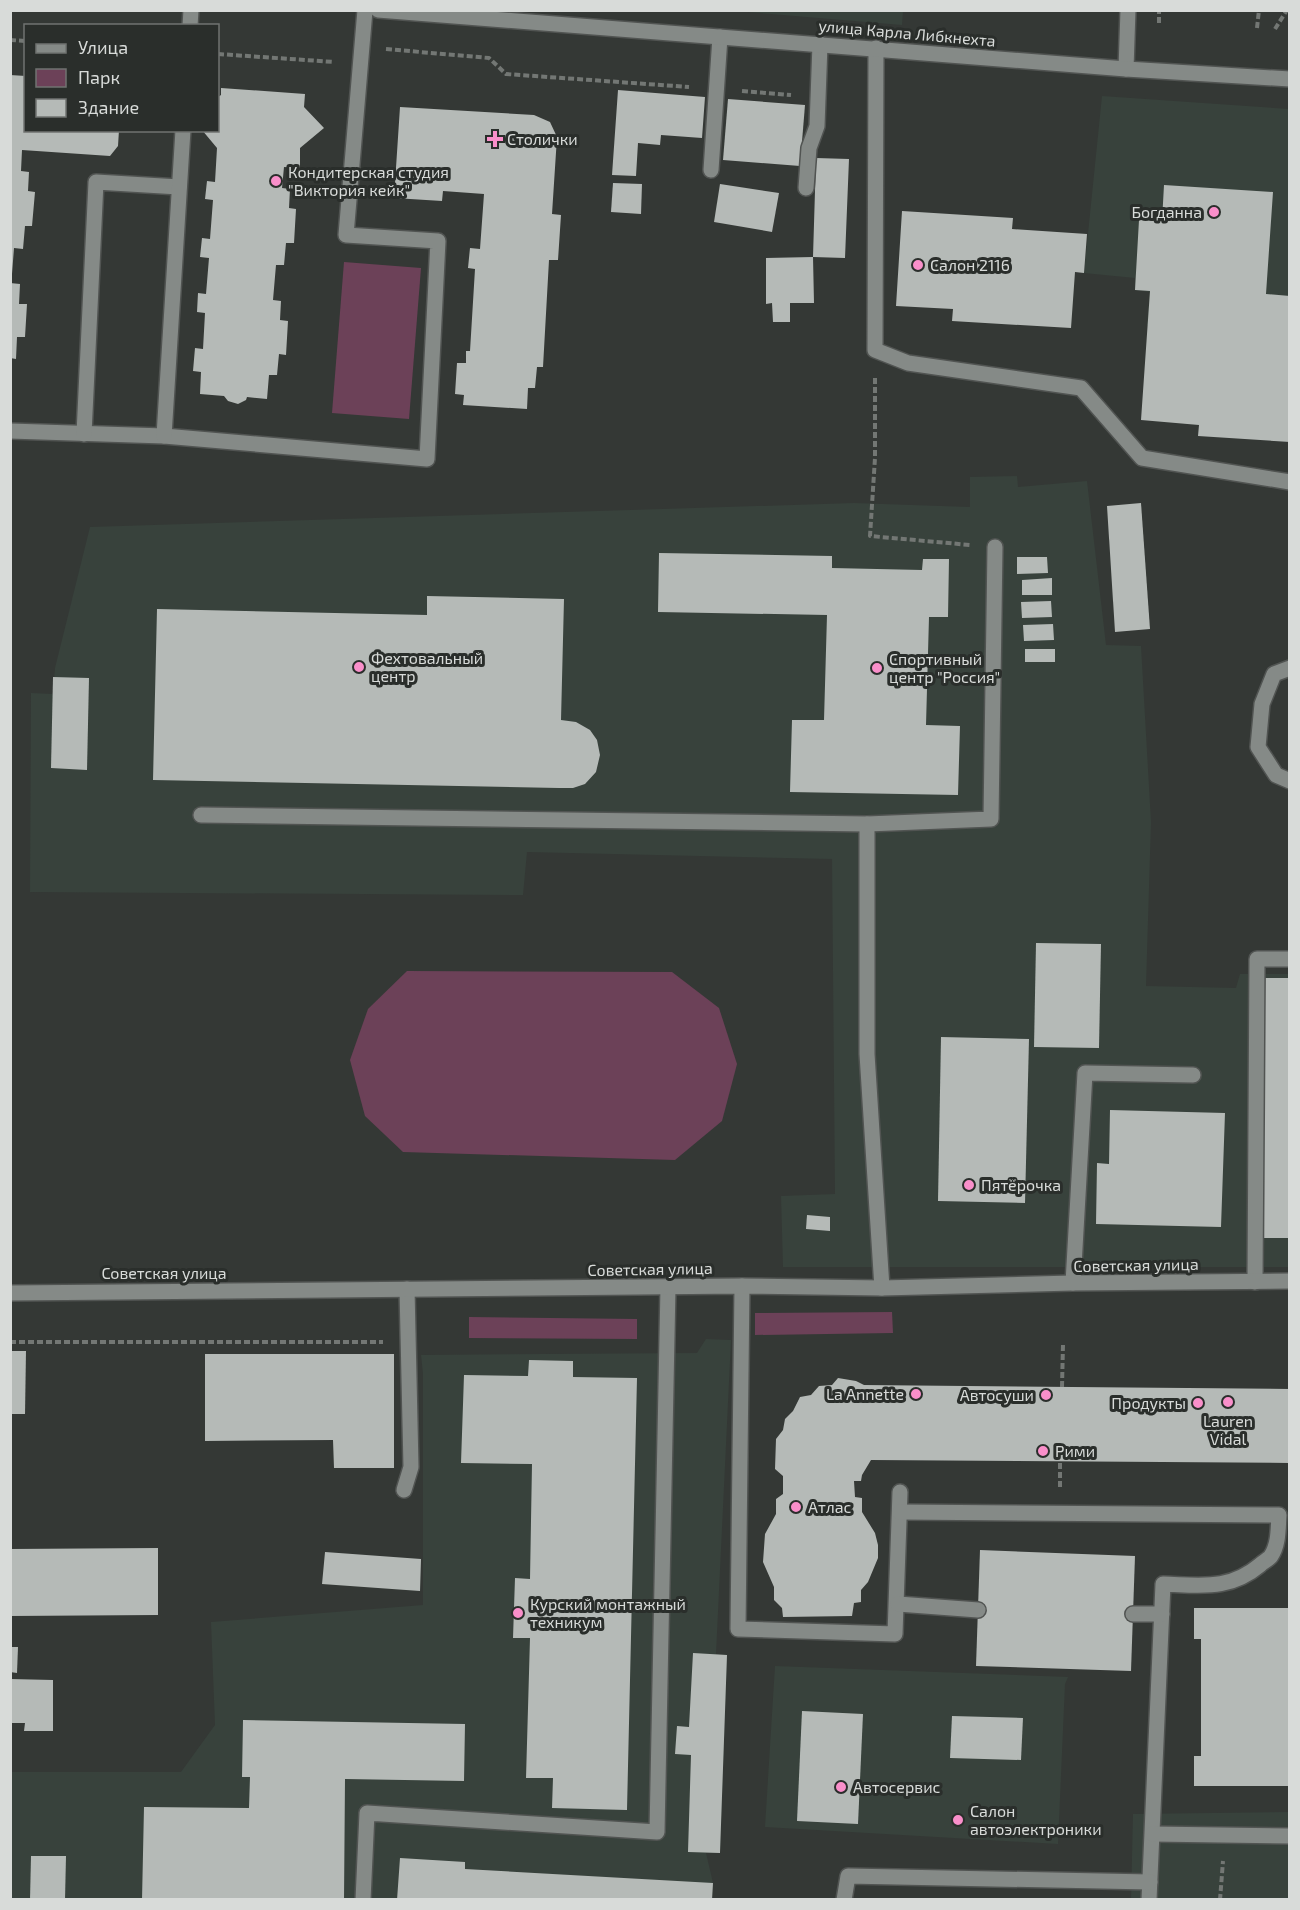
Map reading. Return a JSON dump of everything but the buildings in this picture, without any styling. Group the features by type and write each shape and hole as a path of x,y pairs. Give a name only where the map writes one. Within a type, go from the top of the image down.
{"street":[{"path":"10,431 164,436 427,459 438,241 346,235 365,10"},
{"name":"улица Карла Либкнехта","path":"378,10 473,14 720,37 1126,69 1290,79"},
{"path":"1126,69 1128,10"},
{"path":"711,170 720,37"},
{"path":"806,188 809,148 817,126 820,44"},
{"path":"876,48 875,350 908,363 1081,388 1142,458 1290,482"},
{"path":"164,436 183,132"},
{"path":"84,434 96,182 179,187"},
{"path":"201,815 867,824 991,819 995,547"},
{"path":"1290,668 1274,674 1262,704 1258,747 1276,775 1290,781"},
{"path":"867,824 867,1054 882,1288"},
{"path":"1255,1282 1257,959 1290,959"},
{"path":"1073,1283 1085,1073 1193,1075"},
{"name":"Советская улица","path":"10,1293 742,1286 882,1288 1290,1281"},
{"path":"742,1286 738,1629 895,1634 900,1492"},
{"path":"363,1899 367,1813 657,1832 668,1287"},
{"path":"404,1490 411,1467 407,1289"},
{"path":"900,1512 1279,1515 1278,1536 1271,1555 1230,1583 1208,1586 1163,1584 1149,1899"},
{"path":"897,1604 978,1610"},
{"path":"1133,1614 1162,1614"},
{"path":"1153,1834 1290,1836"},
{"path":"844,1899 848,1876 1150,1882"}],"path":[{"path":"1159,10 1159,23"},
{"path":"1257,28 1259,10"},
{"path":"1275,29 1287,10"},
{"path":"363,47 489,58 506,74 819,97"},
{"path":"219,54 362,64"},
{"path":"875,350 875,458 870,536 995,547"},
{"path":"10,1341 408,1342"},
{"path":"1062,1387 1063,1344"},
{"path":"1060,1461 1060,1488"},
{"path":"1220,1899 1224,1836"}],"shaded area":[{"path":"903,10 902,25 736,11"},
{"path":"1102,96 1289,109 1289,345 1258,332 1147,325 1150,292 1135,290 1135,278 1084,273"},
{"path":"1017,476 1018,487 1087,481 1106,645 1141,646 1151,822 1146,986 1236,988 1240,974 1289,974 1289,1267 783,1267 781,1196 835,1194 832,859 527,852 523,895 30,892 31,693 53,694 55,668 90,527 854,503 970,507 970,477"},
{"name":"Курский монтажный техникум","path":"706,1339 731,1340 716,1654 727,1655 720,1853 706,1853 713,1883 712,1899 11,1899 10,1772 181,1772 215,1725 211,1622 423,1605 423,1374 421,1355 697,1353"},
{"path":"775,1666 1068,1677 1065,1684 1058,1844 765,1827"},
{"path":"1289,1812 1289,1899 1131,1900 1133,1814"}],"green space":[{"path":"344,262 421,268 409,419 332,413"},
{"path":"407,971 672,972 719,1008 737,1064 722,1121 675,1160 403,1152 365,1116 350,1060 368,1009"},
{"path":"892,1312 893,1333 755,1335 755,1313"},
{"path":"469,1317 637,1319 637,1339 469,1338"}],"place":[{"name":"Столички","path":"495,139"},
{"name":"Кондитерская студия \"Виктория кейк\"","path":"276,181"},
{"name":"Богданна","path":"1214,212"},
{"name":"Салон 2116","path":"918,265"},
{"name":"Фехтовальный центр","path":"359,667"},
{"name":"Спортивный центр \"Россия\"","path":"877,668"},
{"name":"Пятёрочка","path":"969,1185"},
{"name":"La Annette","path":"916,1394"},
{"name":"Автосуши","path":"1046,1395"},
{"name":"Lauren Vidal","path":"1228,1402"},
{"name":"Продукты","path":"1198,1403"},
{"name":"Рими","path":"1043,1451"},
{"name":"Атлас","path":"796,1507"},
{"name":"Курский монтажный техникум","path":"518,1613"},
{"name":"Автосервис","path":"841,1787"},
{"name":"Салон автоэлектроники","path":"958,1820"}]}
